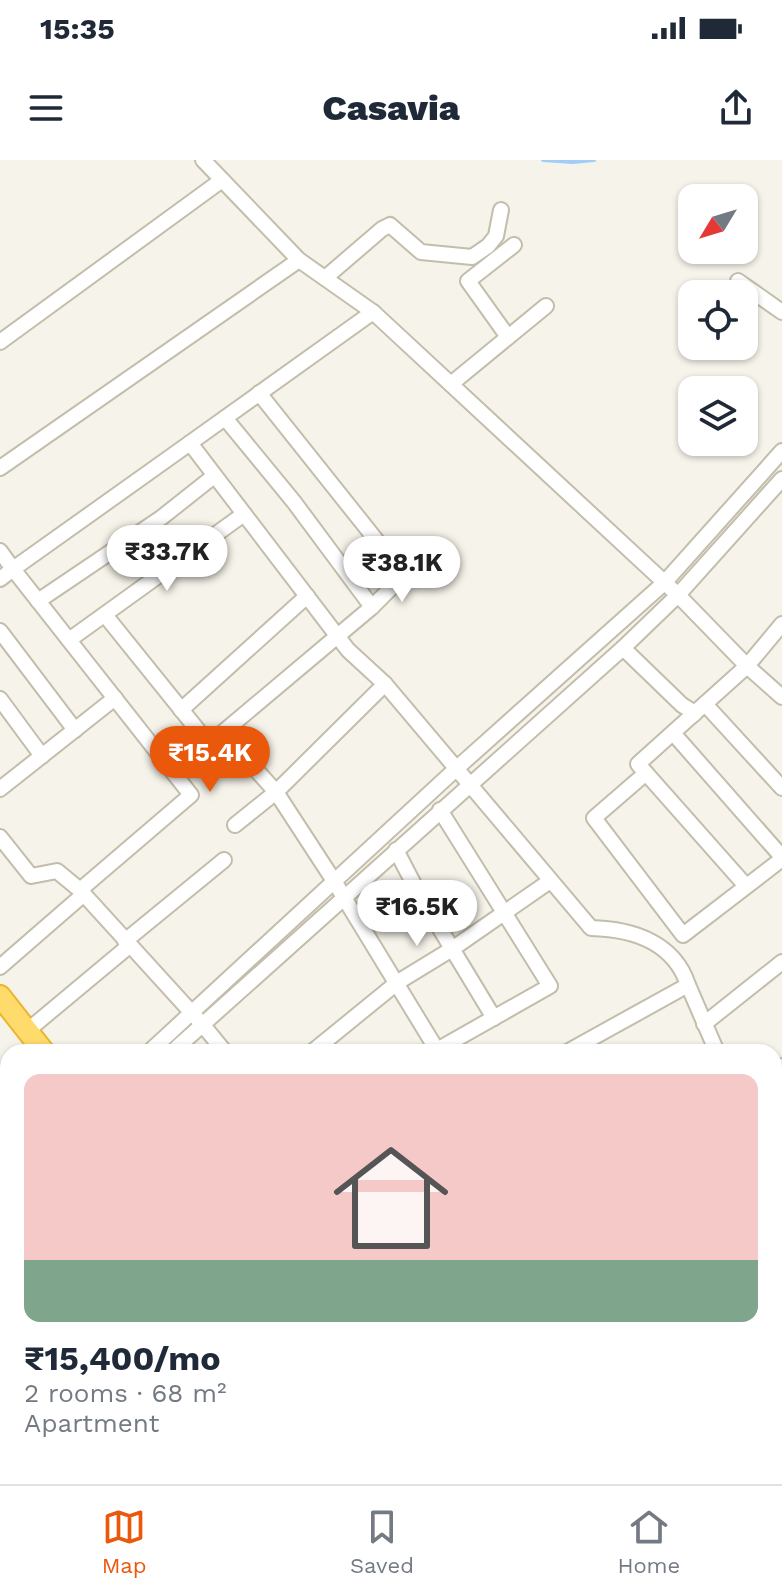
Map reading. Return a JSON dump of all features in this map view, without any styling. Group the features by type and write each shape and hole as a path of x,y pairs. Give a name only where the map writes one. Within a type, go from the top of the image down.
{"highway":[{"path":"0,996 38,1044"},
{"path":"0,1015 24,1044"}],"street":[{"path":"203,160 299,260 373,312 678,595 782,697"},
{"path":"0,342 222,180"},
{"path":"325,278 390,225 421,252 472,257 496,236 501,210"},
{"path":"508,337 468,281 514,245"},
{"path":"0,468 299,260"},
{"path":"758,295 782,312"},
{"path":"451,384 546,306"},
{"path":"0,579 373,312"},
{"path":"105,615 209,744 372,607 404,575 259,393"},
{"path":"225,418 294,502 372,607"},
{"path":"190,443 348,650 385,684 591,928 617,929 647,937 669,954 684,974 711,1044"},
{"path":"178,1044 198,1019 334,881 664,583 782,451"},
{"path":"38,601 161,518 214,476"},
{"path":"161,1044 198,1019 345,897 623,648 678,595 782,479"},
{"path":"69,640 244,514"},
{"path":"0,551 191,795 0,967"},
{"path":"181,710 307,596"},
{"path":"746,886 638,764 747,666 782,624"},
{"path":"0,631 75,730"},
{"path":"623,648 682,705 695,713 693,715"},
{"path":"235,825 276,792 385,684"},
{"path":"3,781 42,756 115,698"},
{"path":"0,699 42,756"},
{"path":"705,704 782,788"},
{"path":"646,773 594,818 683,935 782,858 673,733"},
{"path":"250,763 276,792 345,897 398,982 431,1044"},
{"path":"440,810 550,986 448,1044"},
{"path":"0,837 31,876 57,871 82,892 218,1044"},
{"path":"396,850 494,1018"},
{"path":"27,1031 224,860"},
{"path":"322,1044 398,982 452,949 550,881"},
{"path":"704,1024 782,962"},
{"path":"581,1044 688,985"}],"waterway":[{"path":"543,160 594,160"}]}
